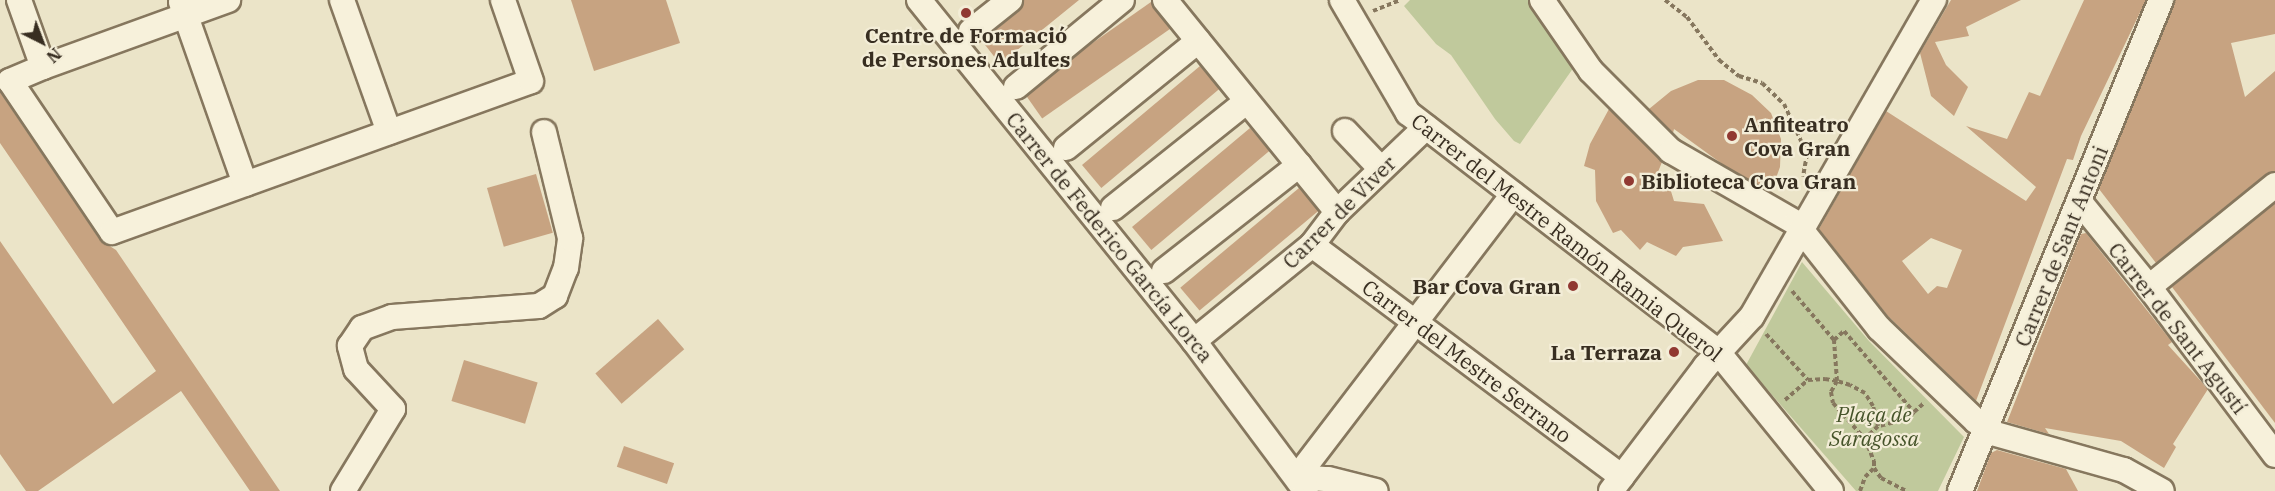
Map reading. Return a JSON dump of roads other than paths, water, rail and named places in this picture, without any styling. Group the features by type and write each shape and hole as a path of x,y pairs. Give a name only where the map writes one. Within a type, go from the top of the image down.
{"street":[{"path":"20,0 43,67"},
{"path":"228,0 183,8 10,81 112,232 531,81 503,0"},
{"path":"342,0 389,132"},
{"name":"Carrer de Federico García Lorca","path":"919,0 1194,341 1301,484"},
{"path":"971,31 1010,0"},
{"path":"1016,87 1122,0"},
{"path":"1164,0 1337,212"},
{"name":"Carrer del Mestre Ramón Ramia Querol","path":"1342,0 1408,113 1718,352 1831,491"},
{"path":"1542,0 1591,71 1671,152 1796,223 1879,328 1976,421 1986,428 2124,470 2162,491"},
{"name":"Carrer de Sant Antoni","path":"1960,491 2161,0"},
{"path":"1616,484 1718,352 1752,316 1932,1"},
{"path":"183,8 245,184"},
{"path":"1066,148 1198,41"},
{"path":"1113,208 1247,101"},
{"name":"Carrer de Viver","path":"1194,341 1312,245 1337,212 1426,127"},
{"path":"1345,131 1381,169"},
{"path":"343,491 393,409 356,369 350,346 362,328 392,317 539,306 555,296 566,268 570,238 544,132"},
{"path":"1164,271 1299,165"},
{"path":"2149,287 2275,185"},
{"path":"1301,484 1414,321 1513,194"},
{"name":"Carrer de Sant Agustí","path":"2079,201 2149,287 2275,455"},
{"name":"Carrer del Mestre Serrano","path":"1312,245 1414,321 1616,484"},
{"path":"1301,484 1328,479 1376,491"}],"place":[{"name":"Centre de Formació de Persones Adultes","path":"966,13"},
{"name":"Anfiteatro Cova Gran","path":"1732,136"},
{"name":"Biblioteca Cova Gran","path":"1629,181"},
{"name":"Bar Cova Gran","path":"1573,286"},
{"name":"La Terraza","path":"1674,352"}],"park label":[{"name":"Plaça de Saragossa","path":"1874,426"}]}
